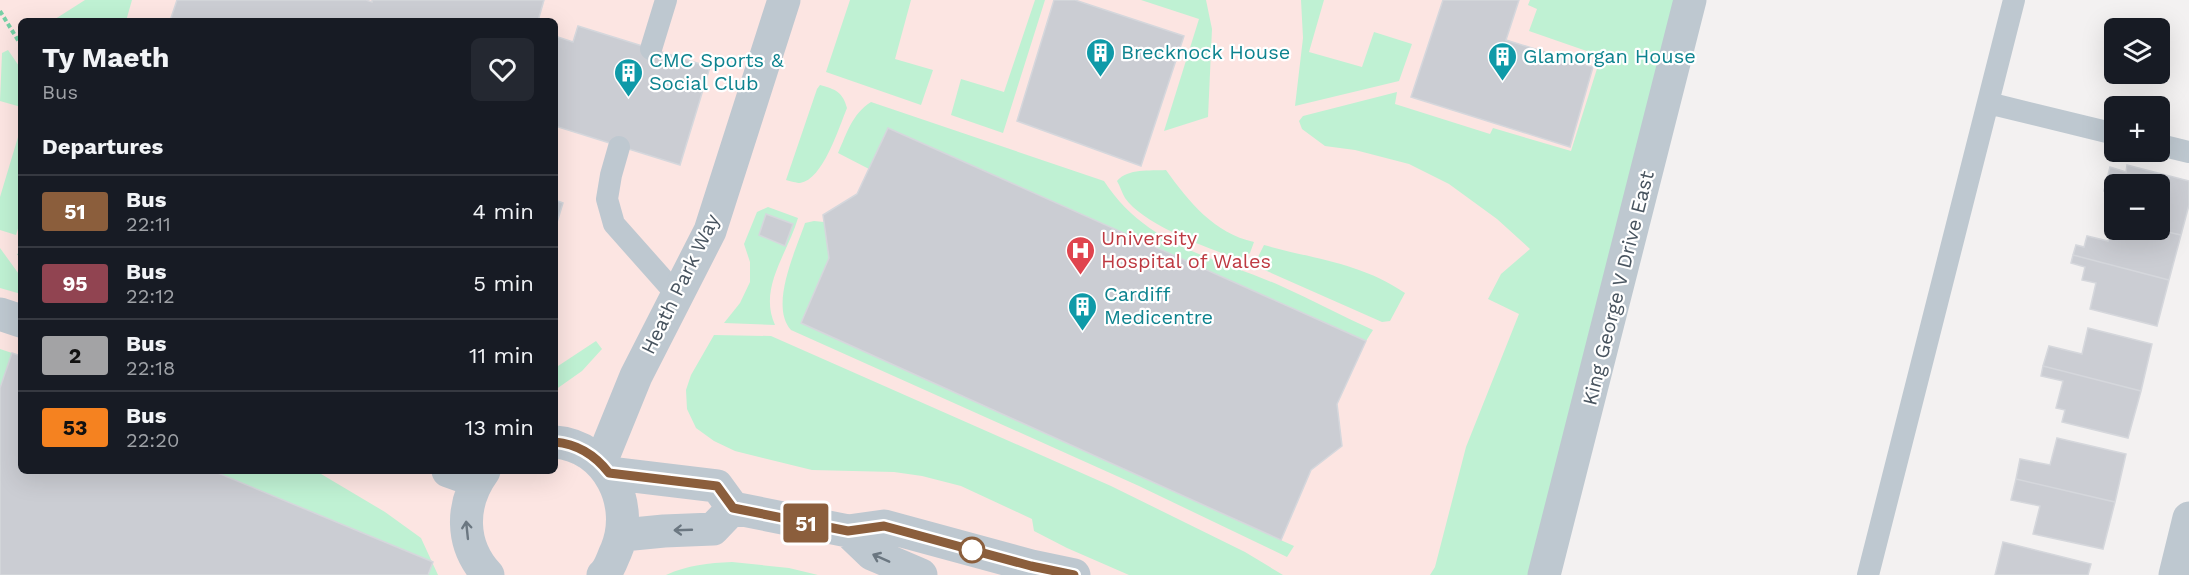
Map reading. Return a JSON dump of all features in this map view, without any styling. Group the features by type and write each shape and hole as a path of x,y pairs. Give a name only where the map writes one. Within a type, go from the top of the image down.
{"street":[{"name":"Heath Park Way","path":"605,468 636,376 710,231 784,0"},
{"name":"King George V Drive East","path":"1544,575 1690,0"},
{"path":"0,314 18,320"},
{"path":"558,442 584,449 605,468 621,497 623,535 608,571 603,575"},
{"path":"605,468 717,486 733,508 848,531 884,526 1031,566 1074,575"},
{"path":"469,474 465,512 467,539 484,572"},
{"path":"623,535 713,529 733,508"},
{"path":"2175,575 2189,518"},
{"path":"848,531 872,554 921,575"}],"lane":[{"path":"651,50 666,0"},
{"path":"1868,575 2014,0"},
{"path":"1988,103 2104,131"},
{"path":"619,147 610,175 607,199 614,224 677,295"},
{"path":"2170,147 2189,152"}],"path":[{"path":"0,11 18,40"}],"shaded area":[{"name":"University Hospital of Wales","path":"0,0 1674,0 1528,575 0,575"}],"green space":[{"path":"85,0 132,0 127,18 57,18"},
{"path":"850,0 911,0 895,59 933,70 921,105 826,72"},
{"path":"1035,0 1045,0 1003,133 951,115 961,79 1004,92"},
{"path":"1141,0 1206,0 1212,29 1208,117 1164,131 1199,19"},
{"path":"1301,0 1324,0 1309,52 1362,67 1374,32 1412,44 1399,81 1295,106 1303,38"},
{"path":"1530,0 1674,0 1528,575 1430,575 1435,567 1466,447 1519,314 1488,299 1501,274 1530,249 1497,219 1449,184 1409,164 1355,150 1325,146 1302,129 1299,121 1303,116 1397,92 1395,104 1490,134 1493,128 1571,151 1601,56 1529,31 1537,9 1528,5"},
{"path":"8,50 18,65 18,106 0,101 2,53"},
{"path":"820,85 838,92 847,108 829,152 816,173 800,183 786,180 817,89"},
{"path":"871,102 1104,181 1121,203 1161,236 1281,286 1373,330 1366,341 888,129 869,169 838,153 855,118"},
{"path":"18,137 18,229 16,235 0,230 0,197"},
{"path":"1166,170 1193,204 1215,224 1240,238 1254,242 1250,253 1242,260 1196,243 1162,227 1134,208 1125,198 1117,181 1133,172"},
{"path":"768,207 798,218 772,284 770,298 775,325 724,323 740,303 750,282 750,262 744,244 757,212"},
{"path":"824,222 829,258 801,323 1294,546 1287,557 1139,486 791,330 785,320 783,307 786,278 805,223"},
{"path":"1264,245 1354,268 1405,293 1390,321 1382,322 1260,268 1257,259"},
{"path":"0,248 18,273 18,293 0,288"},
{"path":"714,335 771,336 1111,486 1245,552 1283,575 1129,575 1034,531 1032,519 961,486 922,476 894,472 812,470 735,451 714,441 696,428 687,409 686,390 691,375"},
{"path":"596,341 602,349 582,371 558,388 558,366"},
{"path":"0,349 12,353 0,388"},
{"path":"220,474 321,474 385,512 421,538 432,562"},
{"path":"732,562 789,568 818,575 666,575 698,565"},
{"path":"433,563 438,575 428,575"}],"building":[{"path":"177,0 366,0 372,2 372,0 544,0 539,18 171,18"},
{"name":"Brecknock House","path":"1054,0 1075,0 1184,36 1141,166 1017,121"},
{"name":"Glamorgan House","path":"1443,0 1519,0 1506,40 1593,67 1570,147 1411,97"},
{"name":"CMC Sports & Social Club","path":"578,26 710,67 680,165 558,127 558,37 573,42"},
{"name":"Cardiff Medicentre","path":"888,128 1366,341 1337,404 1342,446 1311,470 1281,540 801,323 829,258 823,215 857,194"},
{"path":"2127,165 2162,174 2108,174 2110,167 2126,172"},
{"path":"2170,176 2189,181 2189,205 2181,235 2170,232"},
{"path":"558,201 563,203 558,219"},
{"path":"766,214 793,224 785,246 759,235"},
{"path":"2170,232 2181,235 2169,280 2073,255 2076,245 2084,247 2087,236 2108,241 2170,240"},
{"path":"2073,255 2169,280 2157,326 2090,309 2096,283 2082,280 2085,267 2071,263"},
{"path":"2088,328 2152,344 2141,391 2043,366 2049,346 2082,354"},
{"path":"12,353 18,355 18,474 220,474 433,562 428,575 0,575 0,388"},
{"path":"2043,366 2141,391 2128,438 2062,422 2065,410 2056,408 2063,381 2041,376"},
{"path":"2057,438 2126,454 2115,502 2016,479 2020,459 2050,465"},
{"path":"2016,479 2115,502 2103,549 2033,534 2040,506 2011,500"},
{"path":"2003,542 2091,564 2088,575 1995,575"}],"bus line":[{"name":"51","path":"558,442 584,449 601,462 609,473 717,486 733,508 848,531 884,526 1031,566 1074,575"}],"place":[{"name":"Brecknock House","path":"1100,78"},
{"name":"Glamorgan House","path":"1502,82"},
{"name":"CMC Sports & Social Club","path":"628,98"},
{"name":"University Hospital of Wales","path":"1080,276"},
{"name":"Cardiff Medicentre","path":"1083,332"}]}
